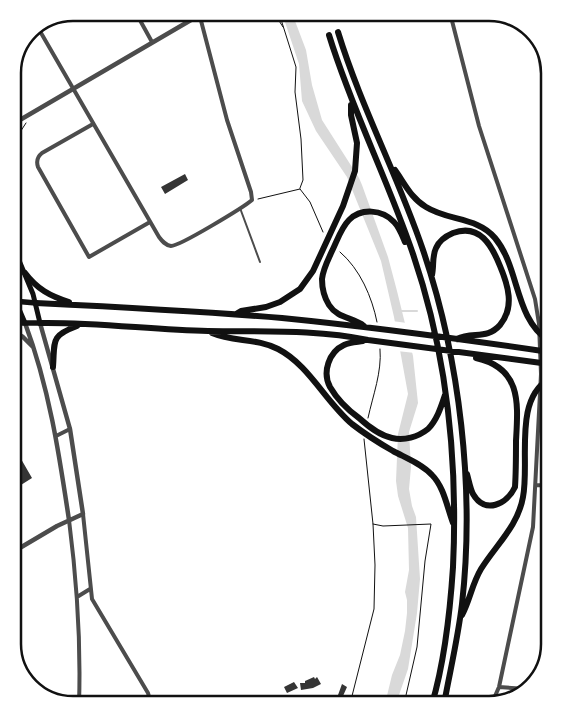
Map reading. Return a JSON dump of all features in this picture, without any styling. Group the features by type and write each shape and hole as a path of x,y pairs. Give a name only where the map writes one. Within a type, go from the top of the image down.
{"highway":[{"path":"338,32 358,88 413,222 432,278 451,355 459,411 463,464 465,544 462,605 445,696"},
{"path":"329,35 352,101 414,255 430,310 446,392 452,454 455,527 449,621 434,696"},
{"path":"235,314 241,311 273,305 290,296 307,280 325,246 351,186 355,171 357,152 356,131 351,115 352,101"},
{"path":"389,163 411,195 421,203 434,211 473,222 489,231 502,247 530,320 541,335"},
{"path":"366,327 359,322 339,315 329,304 322,287 322,276 346,224 353,217 367,212 382,213 394,223 414,255"},
{"path":"432,278 436,247 446,236 455,232 470,231 484,238 492,248 499,263 509,294 508,310 504,318 499,326 485,335 464,335 458,339"},
{"path":"25,273 42,291 78,305"},
{"path":"36,303 235,314 366,327 541,351"},
{"path":"40,323 208,331 303,332 348,336 459,353 541,363"},
{"path":"53,366 53,349 56,338 62,332 80,325"},
{"path":"208,331 224,337 266,343 287,354 303,369 339,412 362,432 416,462 428,471 436,480 443,493 455,527"},
{"path":"368,340 349,343 339,348 329,360 327,377 330,388 355,415 376,432 390,438 403,439 422,433 430,427 437,417 446,392"},
{"path":"459,353 490,362 503,370 514,388 517,401 515,487 512,494 503,503 491,505 481,502 472,491 463,464"},
{"path":"458,622 467,606 474,582 508,533 520,509 524,496 527,416 532,398 541,384"}],"main road":[{"path":"21,264 36,303 40,323 21,323"},
{"path":"21,302 36,303"},
{"path":"21,315 25,323"}],"street":[{"path":"141,21 152,42"},
{"path":"21,119 187,21"},
{"path":"41,32 159,237 168,245 176,245 252,200 218,89 202,21"},
{"path":"452,21 479,126 535,298 539,319 541,374 536,485 531,537 496,695"},
{"path":"93,124 41,154 37,162 38,167 89,257 150,222"},
{"path":"25,323 48,397 69,520 78,597 79,696"},
{"path":"40,323 70,429 83,514 92,599 149,696"},
{"path":"21,336 34,348"},
{"path":"56,436 70,429"},
{"path":"536,485 541,485"},
{"path":"21,547 83,514"},
{"path":"78,597 90,589"},
{"path":"499,687 516,688"}],"lane":[{"path":"240,208 260,262"}],"path":[{"path":"279,21 284,30"},
{"path":"282,21 296,66 295,92 301,139 303,180 300,189"},
{"path":"21,131 26,123"},
{"path":"252,200 300,189"},
{"path":"300,189 310,202 324,235"},
{"path":"334,250 346,257 364,284 377,324"},
{"path":"368,418 381,359 380,345"},
{"path":"352,696 374,616 375,565 373,524 362,432"},
{"path":"373,524 383,526 431,524 421,622 406,696"}],"shaded area":[{"path":"285,21 295,21 306,50 312,85 322,120 362,185 388,257 413,356 418,403 409,432 411,467 409,489 416,517 420,579 417,613 408,669 399,696 387,696 392,675 400,655 407,613 405,592 409,570 408,528 398,496 396,481 398,434 408,394 394,317 381,261 347,177 316,131 302,101 299,64"}],"pier":[{"path":"392,321 407,323 415,353 397,351"}],"building":[{"path":"185,174 188,180 165,194 161,187"},
{"path":"21,459 32,478 21,485"},
{"path":"314,677 315,679 317,677 321,684 313,688 301,690 300,683 305,683 305,681"},
{"path":"294,682 298,688 287,693 284,687"},
{"path":"342,684 347,687 343,696 338,695"}],"waterway":[{"path":"400,311 417,311"}],"railway":[{"path":"539,59 541,73"}]}
